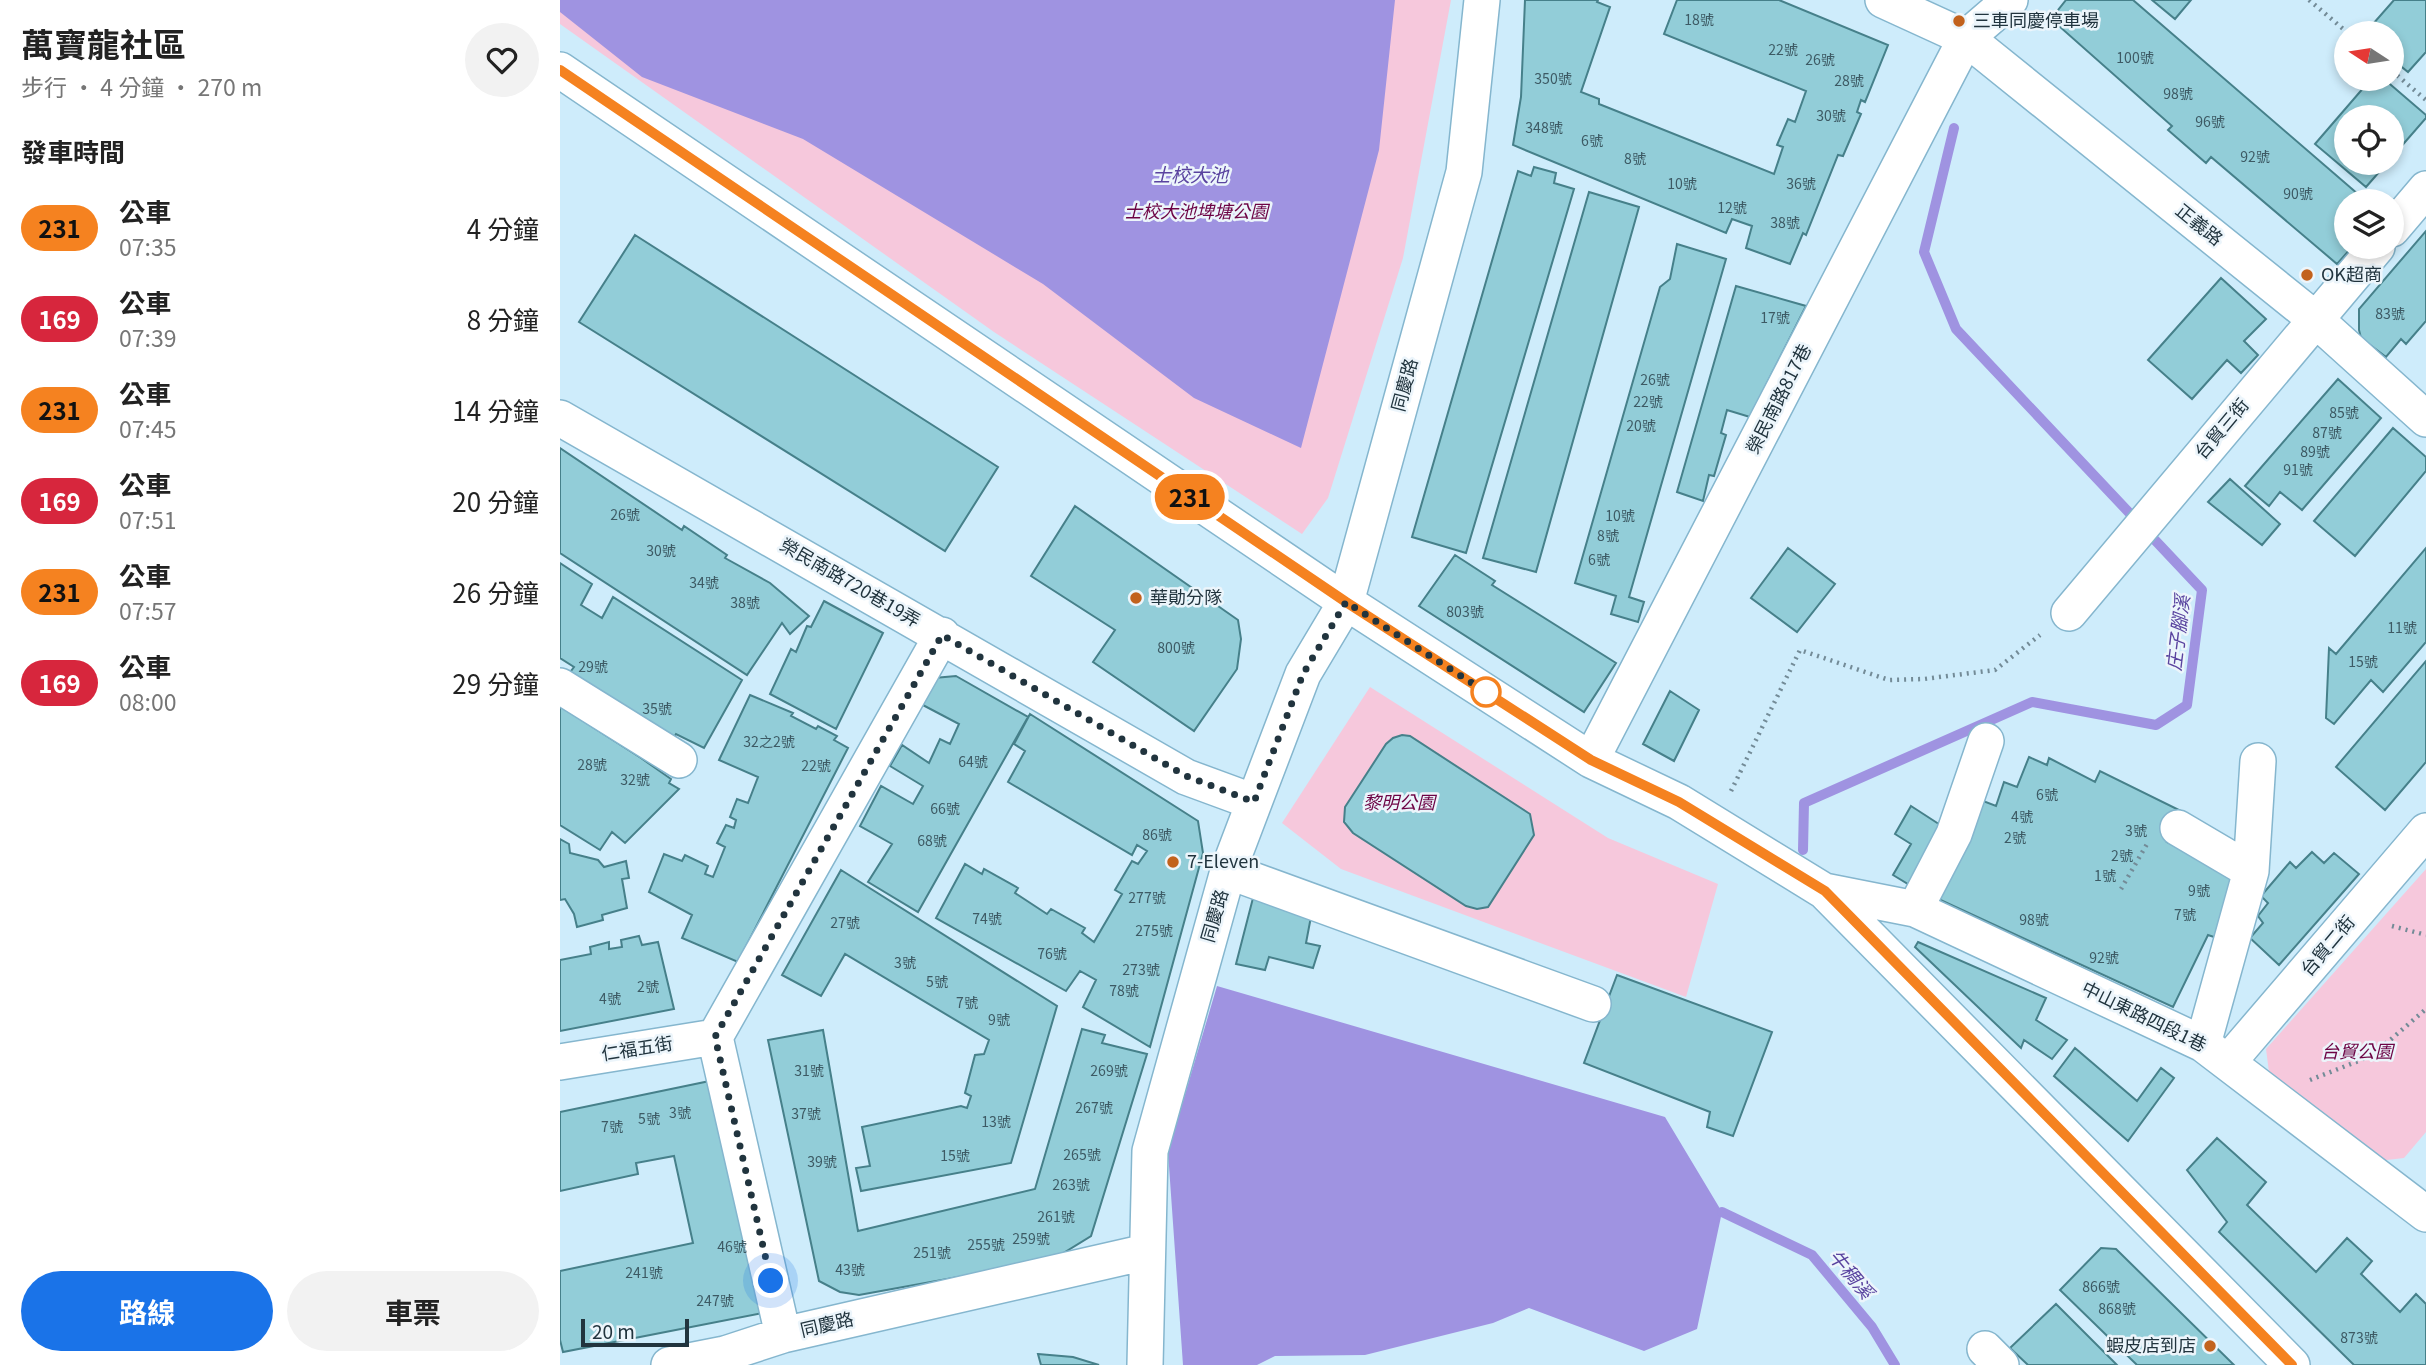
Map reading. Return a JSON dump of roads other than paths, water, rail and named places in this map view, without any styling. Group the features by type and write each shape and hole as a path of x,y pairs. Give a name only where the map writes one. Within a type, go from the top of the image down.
{"street":[{"name":"同慶路","path":"669,1365 724,1354 783,1335 1146,1252 1150,1151 1228,871 1303,674 1346,602 1464,172 1482,0"},
{"name":"正義路","path":"1883,0 1966,38 2315,318 2426,419"},
{"path":"1966,38 2010,0"},
{"name":"榮民南路817巷","path":"1591,760 1966,38"},
{"path":"560,70 1346,602 1591,760 1679,802 1825,891 2292,1365"},
{"path":"2404,215 2426,189"},
{"name":"台貿三街","path":"2069,613 2367,259"},
{"name":"榮民南路720巷19弄","path":"560,418 1186,776 1254,802"},
{"path":"783,1335 715,1037 942,635"},
{"path":"560,686 679,760"},
{"path":"1915,909 1954,834 1986,741"},
{"path":"2216,1052 2250,871 2258,761"},
{"path":"2178,828 2250,871"},
{"name":"台貿二街","path":"2216,1052 2426,831"},
{"path":"1228,871 1593,1004"},
{"name":"中山東路四段1巷","path":"1825,891 1915,909 2216,1052 2426,1214"},
{"name":"仁福五街","path":"560,1062 715,1037"},
{"path":"1145,1365 1146,1252"}],"water":[{"name":"士校大池","path":"560,0 1395,0 1379,150 1301,448 1194,398 1043,284 803,139 642,77 560,12"},
{"path":"1217,986 1665,1117 1722,1212 1697,1329 1644,1351 1529,1308 1493,1323 1365,1355 1275,1356 1257,1365 1183,1365 1168,1152"}],"waterway":[{"name":"庄子腳溪","path":"1803,850 1804,803 2032,702 2156,725 2187,705 2202,590 1956,329 1924,252 1954,128"},
{"name":"牛稠溪","path":"1722,1212 1812,1255 1872,1327 1895,1365"}],"place":[{"name":"三車同慶停車場","path":"1959,21"},
{"name":"OK超商","path":"2307,275"},
{"name":"華勛分隊","path":"1136,598"},
{"name":"7-Eleven","path":"1173,862"},
{"name":"蝦皮店到店","path":"2210,1346"}],"park label":[{"name":"士校大池埤塘公園","path":"1196,212"},
{"name":"黎明公園","path":"1399,803"},
{"name":"台貿公園","path":"2357,1052"}]}
